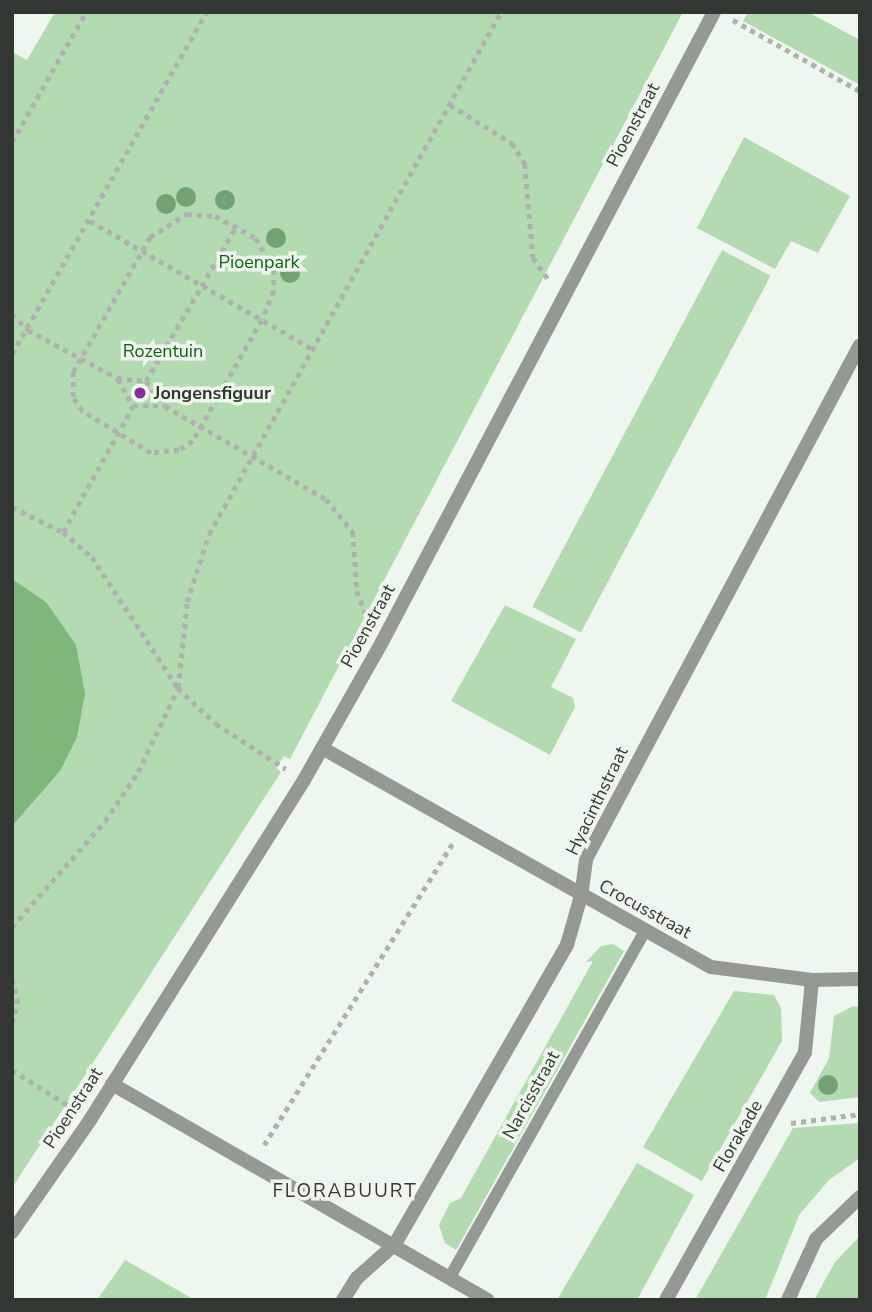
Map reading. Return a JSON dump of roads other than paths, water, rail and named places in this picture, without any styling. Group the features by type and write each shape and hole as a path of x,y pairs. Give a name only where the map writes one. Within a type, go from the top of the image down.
{"street":[{"name":"Pioenstraat","path":"12,1232 90,1119 304,780 382,642 714,12"},
{"name":"Hyacinthstraat","path":"343,1300 357,1278 395,1244 566,945 581,896 586,859 860,345"},
{"name":"Crocusstraat","path":"322,748 711,967 811,980 860,979"},
{"name":"Florakade","path":"666,1300 767,1126 804,1052 811,980"},
{"path":"112,1084 395,1244 488,1300"},
{"path":"788,1300 816,1239 860,1197"}],"lane":[{"name":"Narcisstraat","path":"450,1277 645,931"}],"place":[{"name":"Jongensfiguur","path":"140,393"}],"district":[{"name":"FLORABUURT","path":"345,1192"}],"park label":[{"name":"Pioenpark","path":"259,262"},
{"name":"Rozentuin","path":"163,351"}]}
